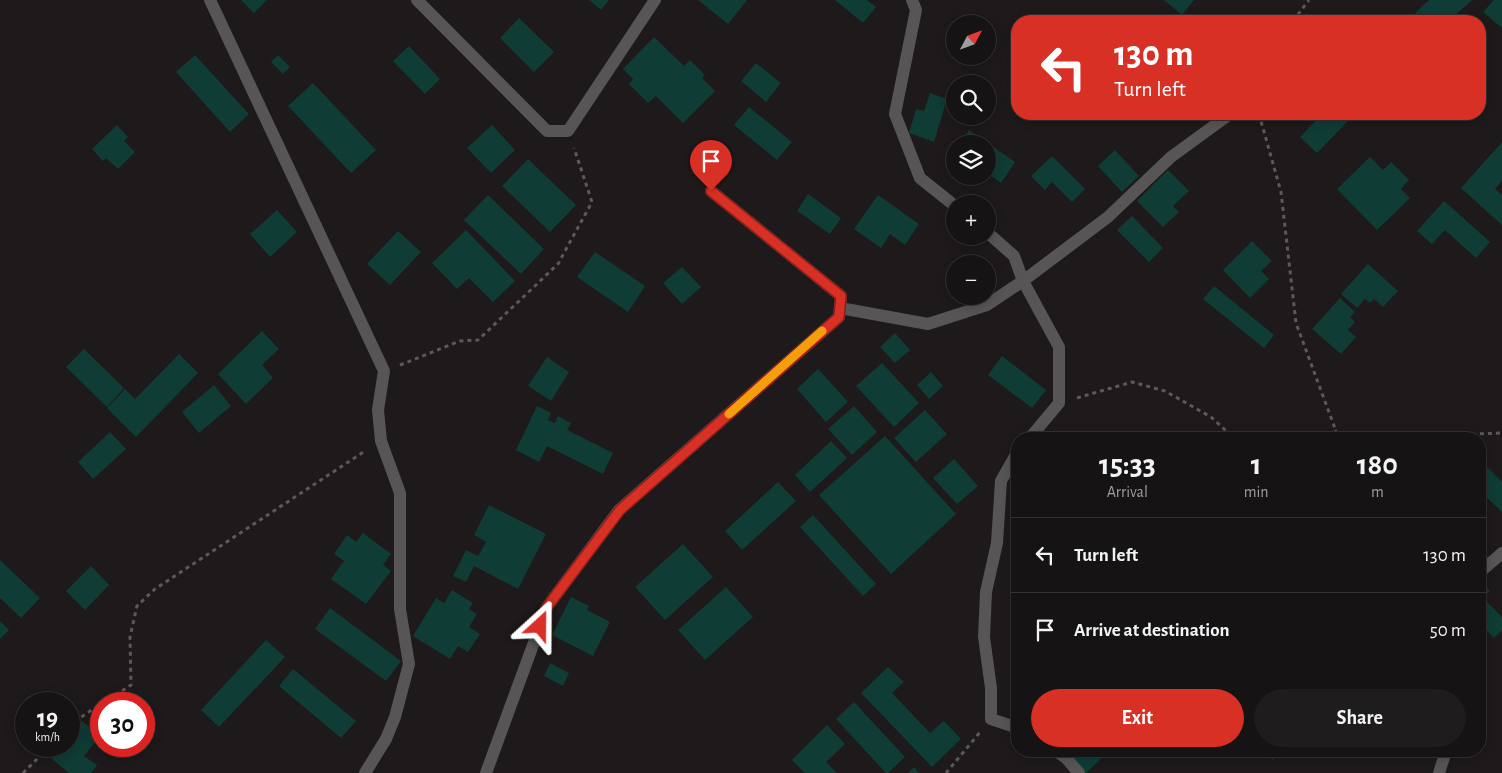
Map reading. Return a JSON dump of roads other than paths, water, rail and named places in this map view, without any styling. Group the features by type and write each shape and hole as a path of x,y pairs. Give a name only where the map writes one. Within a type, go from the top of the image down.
{"street":[{"path":"210,0 384,371 378,410 380,441 400,493 400,609 409,664 396,718 386,739 365,773"},
{"path":"417,0 547,131 568,131 655,0"},
{"path":"912,0 916,10 895,114 920,178 946,199"},
{"path":"840,308 928,324 987,305 1023,281 1108,218 1171,156 1222,120"},
{"path":"486,773 547,607 614,518 627,504 839,317 841,296 711,191"},
{"path":"996,240 1014,256 1023,281 1058,347 1059,403 1035,432"},
{"path":"1011,464 1002,481 997,543 986,592 984,637 991,688 991,719 1011,726"},
{"path":"1486,567 1502,553"},
{"path":"1065,757 1079,773"},
{"path":"1440,773 1444,757"}]}
